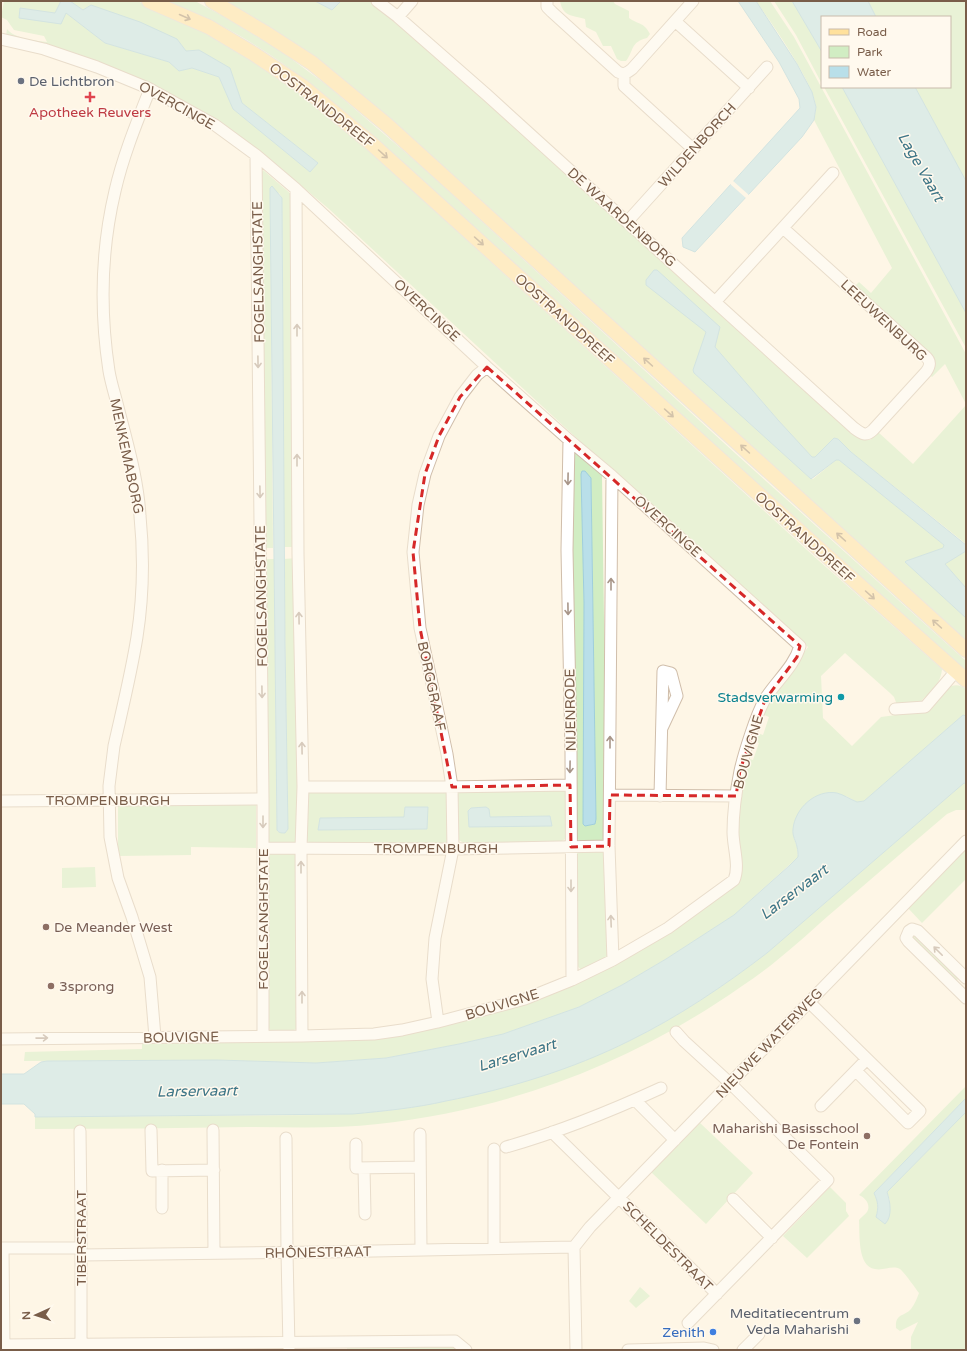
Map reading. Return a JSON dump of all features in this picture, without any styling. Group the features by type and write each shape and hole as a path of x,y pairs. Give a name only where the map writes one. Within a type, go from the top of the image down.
{"main road":[{"name":"OOSTRANDDREEF","path":"149,1 209,27 254,54 302,86 372,144 848,576 961,676"},
{"name":"OOSTRANDDREEF","path":"212,1 312,63 387,125 966,650"}],"street":[{"name":"DE WAARDENBORG","path":"377,1 398,17 487,95 860,433 865,435"},
{"path":"398,17 412,1"},
{"path":"547,1 547,7 552,12 618,72 624,74 632,68 693,1"},
{"path":"675,21 749,88"},
{"name":"OVERCINGE","path":"1,39 44,49 97,67 150,89 216,125 256,155 296,189 487,367 612,476 800,646 797,657"},
{"name":"WILDENBORCH","path":"627,222 767,67"},
{"path":"624,74 624,86 693,149"},
{"name":"MENKEMABORG","path":"150,89 122,163 115,190 109,218 104,258 103,297 104,336 110,373 136,483 140,516 142,554 142,579 137,636 114,746 109,786 110,836 118,878 132,917 150,977 155,1037"},
{"name":"FOGELSANGHSTATE","path":"256,155 263,799 263,1036"},
{"path":"716,302 833,173"},
{"path":"296,189 298,554 303,787 301,848 302,1036"},
{"name":"LEEUWENBURG","path":"783,228 930,362 930,366 926,372 873,430 865,435"},
{"name":"BORGGRAAF","path":"438,1022 432,979 435,938 453,849 452,787 447,754 420,628 413,552 418,505 425,474 439,436 460,397 477,375 487,367"},
{"name":"NIJENRODE","path":"569,440 567,550 572,980"},
{"path":"612,476 609,846 613,960"},
{"name":"BOUVIGNE","path":"1,1039 374,1034 402,1030 438,1022 525,999 572,980 613,960 668,928 734,880 737,873 733,834 734,811 740,770 753,729 765,700 797,657"},
{"name":"OOSTRANDDREEF","path":"895,709 925,707 961,676"},
{"path":"660,796 662,728"},
{"path":"303,787 570,785"},
{"path":"610,795 736,796"},
{"name":"TROMPENBURGH","path":"1,801 263,799"},
{"name":"NIEUWE WATERWEG","path":"574,1247 590,1227 966,841"},
{"name":"TROMPENBURGH","path":"263,848 453,849 609,846"},
{"path":"963,990 908,941 906,938 909,931 912,929 918,931 966,978"},
{"path":"809,1002 920,1111 908,1123 856,1071"},
{"path":"676,1032 828,1180 688,1323"},
{"path":"821,1106 867,1059"},
{"path":"506,1147 552,1132 635,1100 661,1088"},
{"path":"635,1100 675,1140"},
{"path":"151,1130 152,1171 214,1170"},
{"path":"213,1130 214,1253"},
{"name":"TIBERSTRAAT","path":"80,1131 81,1347"},
{"name":"SCHELDESTRAAT","path":"552,1132 717,1294"},
{"path":"420,1134 421,1250"},
{"path":"286,1138 289,1346"},
{"path":"356,1144 356,1168 420,1167"},
{"path":"494,1149 494,1248"},
{"path":"364,1168 365,1214"},
{"path":"162,1170 162,1208"},
{"path":"733,1199 772,1238"},
{"path":"574,1247 576,1350"},
{"name":"RHÔNESTRAAT","path":"2,1248 214,1253 574,1247"},
{"path":"2,1248 3,1346 289,1346 455,1341 466,1350"},
{"path":"743,1350 759,1334"},
{"path":"628,1350 704,1348 713,1350"}],"highlighted area":[{"path":"487,367 800,646 797,657 765,700 740,770 736,796 610,795 609,846 571,847 570,785 452,787 420,628 413,552 425,474 439,436 460,397"}],"green space":[{"path":"4,1 61,1 55,13 20,8 19,18 66,13 105,43 169,62 179,71 192,68 219,77 233,109 310,172 318,163 242,103 229,68 199,50 186,51 177,39 83,10 70,1 137,1 212,35 292,86 346,130 818,560 942,669 938,683 920,704 897,705 894,697 890,693 845,653 821,676 823,718 852,746 881,717 896,715 897,712 927,712 944,691 954,685 966,689 966,716 963,715 864,801 857,802 846,796 794,838 798,857 734,915 666,959 622,985 579,1007 503,1034 386,1058 316,1063 217,1060 24,1061 25,1052 142,1049 142,1041 363,1038 573,984 740,877 737,815 746,758 753,760 759,743 752,740 755,732 763,735 769,717 762,714 771,698 808,647 623,481 329,209 271,160 222,126 166,92 6,36 7,29 19,37 47,42 44,36 14,30 7,20 1,17"},
{"path":"168,1 195,1 278,49 328,86 419,164 736,454 966,661 966,673 361,125 290,68 271,55 212,21"},
{"path":"221,1 315,1 332,10 341,1 370,1 435,55 862,440 870,440 878,432 913,464 966,405 966,544 851,452 838,439 834,438 815,457 812,457 715,347 705,330 706,333 694,373 811,479 813,479 836,460 839,460 944,545 943,548 905,562 966,618 966,641 370,102 340,78"},
{"path":"560,1 613,1 615,4 629,11 629,18 646,27 650,34 647,38 635,44 626,61 621,61 617,59 611,46 603,46 596,32 586,27 585,19 566,13 561,6"},
{"path":"756,1 770,1 794,37 966,354 966,404 945,364 932,377 929,374 935,367 934,358 855,286 859,282 871,293 892,268 814,120 816,108 809,85"},
{"path":"774,1 792,1 821,50 821,82 796,35"},
{"path":"868,1 966,1 966,181 916,88 951,88 951,16 876,16"},
{"path":"825,88 843,88 966,313 966,348"},
{"path":"263,170 291,194 297,547 284,547 282,198 279,193 270,195 273,548 264,548 261,175"},
{"path":"571,447 602,475 607,837 600,841 581,842 575,837","holes":["581,474 591,478 596,819 595,824 585,826 583,824 584,603"]},
{"path":"966,551 966,588 945,564"},
{"path":"297,558 298,842 290,844 269,844 265,840 264,559 274,559 277,830 285,833 288,829 284,559"},
{"path":"964,783 966,784 966,810 956,810 947,814 765,970 700,1013 658,1038 614,1060 569,1078 523,1094 476,1107 428,1117 362,1126 35,1129 35,1117 323,1115 389,1110 455,1099 551,1072 612,1049 647,1032 683,1011 734,977 767,953"},
{"path":"447,791 447,842 313,844 307,841 306,794 312,792","holes":["404,817 318,830 320,818"]},
{"path":"459,791 566,791 567,838 560,842 464,843 457,839 457,795","holes":["550,816 469,827 489,817"]},
{"path":"256,804 256,848 191,847 191,855 118,856 118,806"},
{"path":"966,847 966,879 922,923 907,907"},
{"path":"581,850 607,850 609,957 581,970 576,964 575,854"},
{"path":"270,853 297,854 298,1028 290,1032 271,1031 268,1027 265,859"},
{"path":"95,867 96,887 62,888 62,868"},
{"path":"913,932 959,978 956,981 909,935"},
{"path":"966,1086 966,1098 874,1193 878,1205 876,1217 888,1219 890,1201 887,1192 966,1112 966,1350 911,1350 911,1337 918,1322 900,1331 896,1328 896,1323 900,1316 911,1309 919,1293 900,1269 875,1269 869,1267 865,1262 861,1249 859,1220 867,1212 868,1204 864,1198 859,1195"},
{"path":"699,1122 753,1173 706,1224 651,1172"},
{"path":"830,1187 846,1203 846,1211 849,1216 807,1258 783,1236"},
{"path":"640,1287 650,1296 636,1308 629,1301"},
{"path":"451,1346 456,1350 347,1350 347,1347"}],"water":[{"path":"61,1 70,1 83,10 91,5 140,22 177,39 186,51 199,50 230,68 242,103 318,163 310,172 233,109 219,77 192,68 179,71 169,62 105,43 66,13 61,24 19,18 20,8 55,13"},
{"path":"315,1 341,1 332,10"},
{"path":"738,1 756,1 797,64 812,92 816,107 814,120 802,137 695,252 683,247 682,238 800,108 799,99 779,62"},
{"path":"792,1 868,1 876,16 821,16 821,50"},
{"name":"Lage Vaart","path":"843,88 916,88 966,181 966,313"},
{"path":"272,186 282,198 285,643 288,829 285,833 280,833 277,830 270,195 270,188"},
{"path":"654,270 657,270 720,327 715,347 812,457 815,457 834,438 838,439 851,452 966,545 966,551 945,564 966,588 966,618 905,562 943,548 944,545 839,460 836,460 811,479 694,373 693,370 706,332 646,285 646,280"},
{"path":"582,471 585,471 591,478 596,819 595,824 585,826 583,824 584,603"},
{"name":"Larservaart","path":"963,715 966,716 966,784 964,783 767,953 734,977 665,1022 629,1041 586,1060 540,1077 469,1096 412,1107 353,1114 35,1117 35,1114 24,1104 1,1104 1,1074 24,1074 41,1062 217,1060 316,1063 386,1058 503,1034 579,1007 622,985 666,959 734,915 790,865 798,857 793,834 795,821 802,807 814,797 822,794 837,793 857,802 864,801"},
{"path":"405,807 428,807 427,829 318,830 320,818 404,817"},
{"path":"486,807 489,809 490,817 550,816 552,826 469,827 468,811 471,808"},
{"path":"966,1098 966,1112 887,1192 890,1204 890,1213 888,1221 885,1224 876,1217 878,1205 874,1193"}],"pier":[{"path":"732,180 750,196 747,199 729,183"}],"place":[{"name":"De Lichtbron","path":"21,81"},
{"name":"Apotheek Reuvers","path":"90,97"},
{"name":"Stadsverwarming","path":"841,697"},
{"name":"De Meander West","path":"46,927"},
{"name":"3sprong","path":"51,986"},
{"name":"Maharishi Basisschool De Fontein","path":"867,1136"},
{"name":"Meditatiecentrum Veda Maharishi","path":"857,1321"},
{"name":"Zenith","path":"713,1332"}]}
